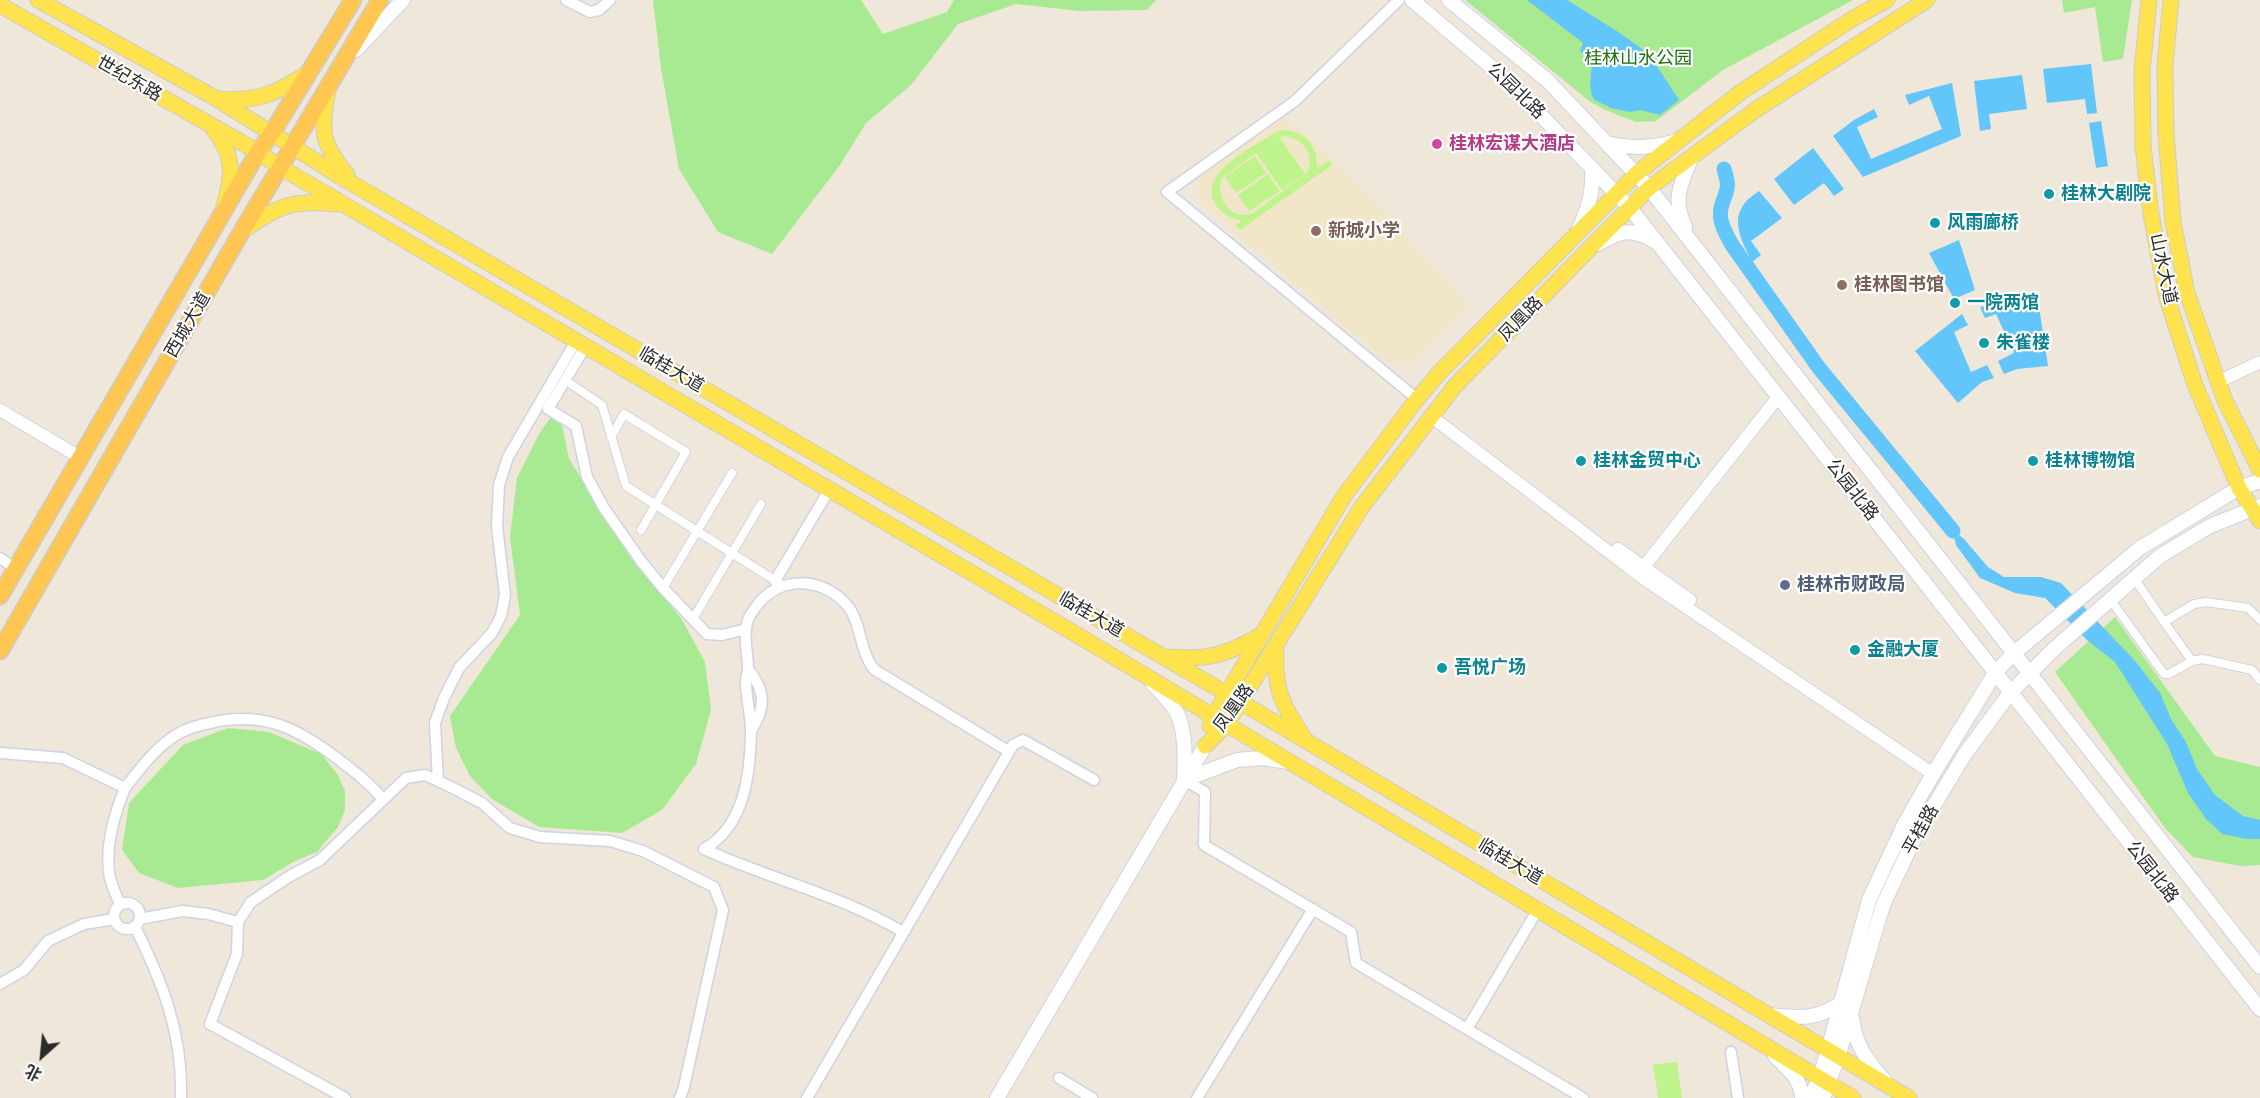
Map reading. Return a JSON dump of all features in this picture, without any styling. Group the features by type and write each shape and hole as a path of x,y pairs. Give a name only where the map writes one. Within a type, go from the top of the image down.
{"highway":[{"name":"西城大道","path":"0,596 258,152 272,133 353,0"},
{"name":"西城大道","path":"0,651 242,231 380,0"}],"main road":[{"name":"世纪东路","path":"38,0 216,99 272,133"},
{"path":"340,66 403,0"},
{"name":"公园北路","path":"1412,0 1509,82 1630,208 2260,1010"},
{"name":"公园北路","path":"1449,0 1548,81 1649,188 2260,967"},
{"name":"凤凰路","path":"1234,698 1263,633 1344,496 1440,372 1636,174 1741,92 1852,19 1887,0"},
{"name":"凤凰路","path":"1204,746 1234,698 1276,644 1361,508 1455,386 1649,188 1757,109 1927,0"},
{"name":"山水大道","path":"2149,0 2142,71 2143,146 2151,214 2166,295 2195,385 2239,488 2257,512"},
{"name":"山水大道","path":"2171,0 2165,65 2166,134 2173,222 2187,293 2224,401 2260,470"},
{"name":"世纪东路","path":"0,5 258,152"},
{"path":"216,99 243,101 261,98 285,88 308,73"},
{"path":"328,86 322,129 329,151 354,184"},
{"path":"211,125 223,141 231,164 221,215"},
{"name":"临桂大道","path":"272,133 354,184 1234,698 1909,1098"},
{"path":"1607,143 1639,148 1660,146 1680,140"},
{"name":"临桂大道","path":"258,152 344,205 1147,677 1762,1045 1824,1087 1853,1098"},
{"path":"1692,156 1678,192 1678,211 1694,245"},
{"path":"1577,234 1589,208 1593,191 1592,168"},
{"path":"242,231 266,215 291,203 313,201 344,205"},
{"path":"1591,248 1625,231 1643,234 1656,242"},
{"path":"2239,488 2260,481"},
{"name":"平桂路","path":"1810,1098 1824,1087 1833,1054 1841,1003 1869,900 1905,823 1995,673 2013,654 2140,548 2239,488"},
{"name":"平桂路","path":"1833,1054 1851,1013 1883,905 1916,835 1965,754 2010,693 2055,648 2160,556 2200,532 2257,512"},
{"path":"1164,657 1197,659 1215,657 1238,648 1263,633"},
{"path":"1276,644 1276,686 1285,709 1306,741"},
{"path":"1147,677 1169,701 1178,715 1183,739 1184,780"},
{"path":"997,1098 1204,746"},
{"path":"1184,780 1237,760 1262,758 1289,762"},
{"path":"1768,1015 1810,1017 1826,1013 1841,1003"},
{"path":"1851,1013 1858,1046 1868,1063 1891,1087"},
{"path":"1762,1045 1793,1072 1799,1082 1802,1098"}],"street":[{"path":"566,0 590,12 599,10 610,0"},
{"path":"1399,0 1295,101 1167,192 1417,399"},
{"path":"581,344 565,380 548,409 576,426 583,465 590,486 641,561 707,634 713,636 746,629"},
{"path":"438,781 435,723 444,698 459,668 492,633 501,616 505,595 497,526 499,485 508,457 581,344"},
{"path":"2218,382 2260,362"},
{"path":"565,380 602,405 626,486 778,583 797,583 826,589 848,606 867,659 875,670 1008,751"},
{"path":"1643,573 1781,398"},
{"path":"0,410 81,458"},
{"path":"611,437 624,414 686,452 641,530"},
{"path":"1435,414 1643,573 1935,771"},
{"path":"663,588 732,473"},
{"path":"830,490 778,583 750,615 746,629 748,669 759,682 762,695 758,720 751,731 745,792 741,804 723,834 715,843 704,849 883,920 903,932"},
{"path":"693,619 761,504"},
{"path":"0,558 16,568"},
{"path":"2134,578 2192,661"},
{"path":"2164,622 2194,604 2206,602 2248,608 2260,620"},
{"path":"2105,603 2164,674 2169,674 2192,661 2203,659 2252,670 2260,680"},
{"path":"120,905 110,878 109,844 116,813 125,788 139,770 175,735 198,726 233,718 266,720 315,741 365,779 382,798"},
{"path":"807,1098 1008,751 1023,740 1094,780"},
{"path":"0,753 63,758 125,788"},
{"path":"345,1098 210,1024 237,954 238,922 251,902 290,876 320,860 382,798 406,778 425,775 482,803 510,828 540,837 610,841 644,851 714,887 723,910 680,1098"},
{"path":"1184,780 1205,792 1204,844 1351,932 1356,963 1583,1098"},
{"path":"182,1098 182,1074 175,1026 157,971 137,923 138,909 130,903 120,905 116,909 114,919 116,924 125,929 137,923 182,911 208,914 238,922"},
{"path":"1197,1098 1313,909"},
{"path":"1467,1029 1537,911"},
{"path":"0,984 24,970 48,941 84,924 114,919"},
{"path":"1731,1052 1738,1098"},
{"path":"1059,1078 1092,1098"}],"shaded area":[{"name":"新城小学","path":"1287,116 1356,182 1468,305 1414,363 1386,361 1199,202 1200,176"}],"green space":[{"path":"653,0 861,0 883,34 947,12 954,0 1156,0 1147,10 1080,11 1016,4 958,24 912,84 866,123 840,165 772,254 718,232 679,169 661,68"},
{"name":"桂林山水公园","path":"1465,0 1853,0 1723,70 1656,121 1636,122 1603,109 1588,100"},
{"path":"2062,0 2132,0 2123,59 2103,62 2095,7 2064,13"},
{"path":"1292,131 1305,137 1313,147 1317,168 1329,160 1332,165 1240,230 1236,225 1242,221 1227,215 1215,203 1212,192 1214,181 1231,161 1276,132","holes":["1283,136 1302,144 1309,153 1307,173 1253,213 1238,214 1227,207 1221,194 1221,179 1256,153 1282,190 1305,174 1280,138 1268,145"]},
{"path":"1255,156 1266,173 1236,193 1225,177"},
{"path":"1268,174 1280,191 1249,211 1238,195"},
{"path":"551,417 562,425 569,459 643,572 681,618 705,662 711,710 696,764 662,810 622,833 539,827 492,799 470,776 456,748 450,716 520,615 510,537 517,478 539,434"},
{"path":"2115,617 2215,756 2260,767 2260,865 2240,866 2193,857 2165,828 2055,672"},
{"path":"228,728 269,732 321,754 338,775 345,791 345,810 338,827 317,852 293,862 263,880 178,888 139,873 122,850 129,803 183,745"},
{"path":"1677,1062 1682,1098 1658,1098 1653,1065"}],"water":[{"path":"1527,0 1567,0 1620,33 1642,49 1679,100 1660,115 1641,110 1629,112 1611,108 1595,100 1590,85 1592,63 1580,51 1583,43"},
{"path":"2091,64 2097,113 2087,114 2085,99 2047,103 2043,69"},
{"path":"2022,75 2027,109 1989,114 1991,129 1980,131 1974,81"},
{"path":"1952,83 1961,136 1863,177 1833,136 1854,120 1874,109 1878,117 1857,127 1871,159 1942,129 1929,96 1909,105 1905,95"},
{"path":"2101,121 2108,166 2096,168 2089,123"},
{"path":"1813,148 1844,189 1834,196 1824,183 1794,205 1774,179"},
{"path":"1759,191 1782,218 1751,241 1761,255 1752,262 1740,233 1738,218 1745,202"},
{"path":"1959,240 1975,290 1954,299 1929,253"},
{"path":"2038,300 2048,366 2017,369 2004,374 1998,361 2014,353 1996,314 1985,318 1980,307"},
{"path":"1962,314 1968,325 1954,332 1971,372 1987,365 1994,378 1982,382 1958,403 1915,351"},
{"path":"1953,531 1963,538 1988,567 2004,577 2041,577 2061,583 2136,662 2160,693 2171,719 2186,742 2197,769 2215,795 2243,816 2260,820 2260,839 2222,834 2206,819 2188,793 2167,744 2115,662 2088,641 2045,598 2015,593 1980,578 1956,545"}],"waterway":[{"path":"1724,169 1727,190 1721,208 1721,218 1732,245 1819,368 1953,531"}],"place":[{"name":"桂林宏谋大酒店","path":"1437,144"},
{"name":"桂林大剧院","path":"2049,194"},
{"name":"风雨廊桥","path":"1935,223"},
{"name":"新城小学","path":"1316,231"},
{"name":"桂林图书馆","path":"1842,285"},
{"name":"一院两馆","path":"1955,303"},
{"name":"朱雀楼","path":"1984,343"},
{"name":"桂林金贸中心","path":"1581,461"},
{"name":"桂林博物馆","path":"2033,461"},
{"name":"桂林市财政局","path":"1785,585"},
{"name":"金融大厦","path":"1855,650"},
{"name":"吾悦广场","path":"1442,668"}]}
